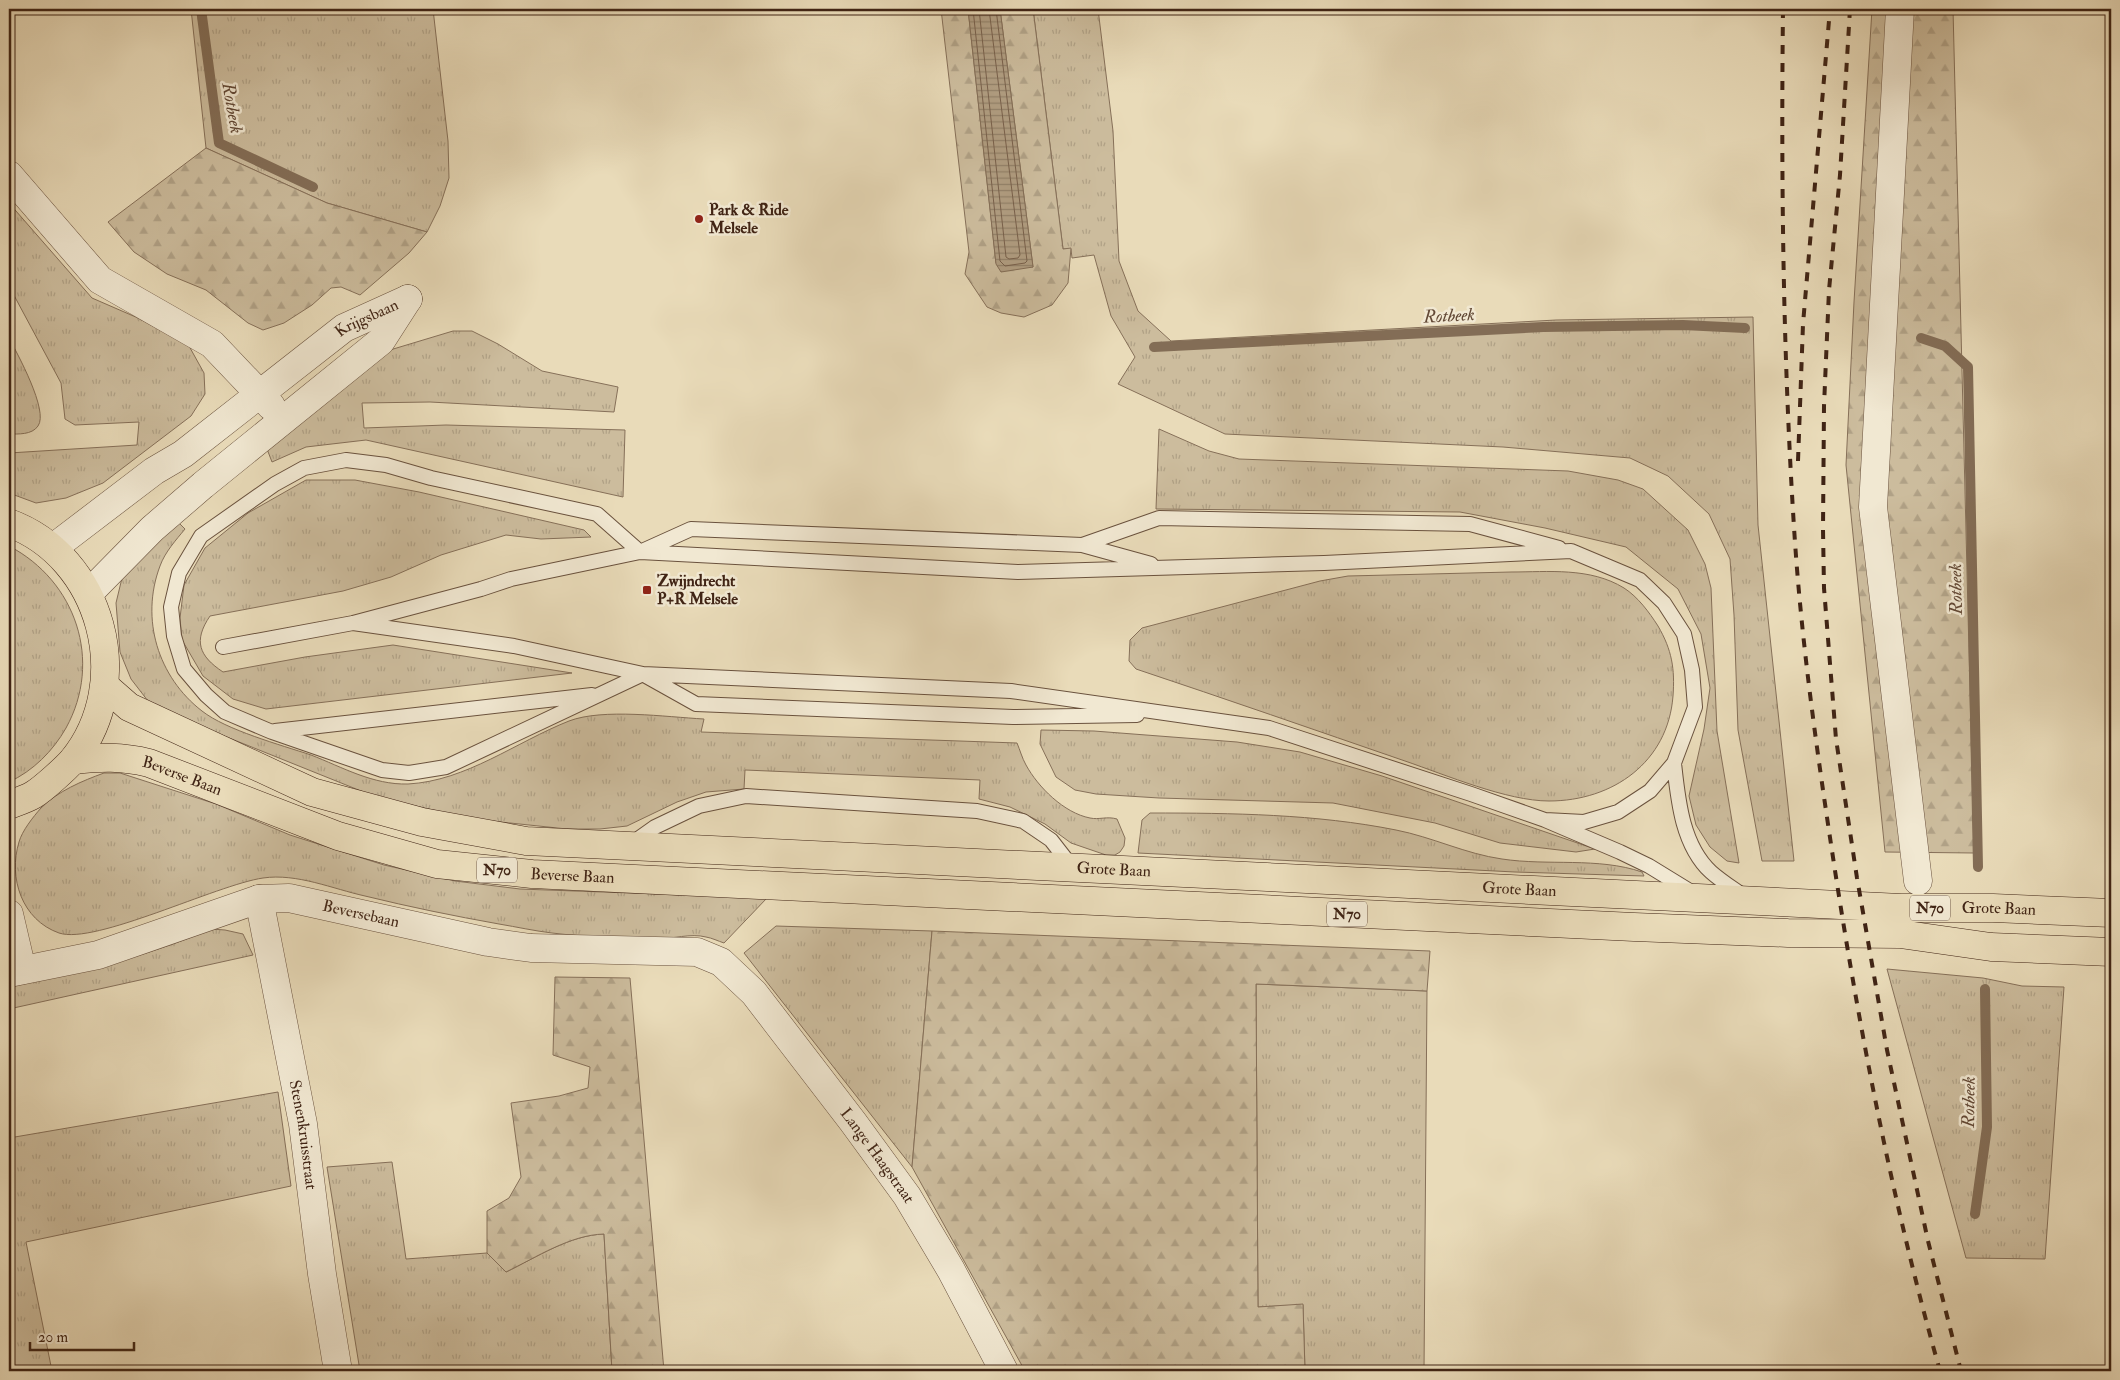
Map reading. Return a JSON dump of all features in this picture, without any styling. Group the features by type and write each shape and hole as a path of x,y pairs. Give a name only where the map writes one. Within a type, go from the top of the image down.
{"main road":[{"path":"9,523 22,528 53,548 73,569 89,593 104,638 105,686 92,729 73,760 34,795 9,805"},
{"name":"Beverse Baan","path":"105,686 129,707 312,792 422,822 526,841 926,860"},
{"name":"Beverse Baan","path":"73,760 127,757 149,763 338,836 437,864 532,874 938,894"},
{"name":"Grote Baan","path":"926,860 1698,896 1734,909 2003,908 2111,913"},
{"name":"Grote Baan","path":"938,894 1755,931 1900,934 1991,947 2111,952"}],"street":[{"path":"1900,9 1873,507 1918,881"},
{"path":"9,175 100,280 212,344 260,393 283,421"},
{"name":"Krijgsbaan","path":"53,548 154,471 183,454 344,328 408,299 381,341 203,485 152,529 89,593"},
{"name":"Beversebaan","path":"16,972 98,955 258,899 289,898 488,942 531,948 696,952 720,962"},
{"name":"Stenenkruisstraat","path":"258,899 303,1124 322,1274 338,1371"},
{"path":"9,914 16,972"},
{"name":"Lange Haagstraat","path":"720,962 754,993 907,1196 951,1270 1004,1371"}],"lane":[{"path":"643,674 446,767 427,772 409,773 382,770 272,732 225,712 206,695 184,669 174,636 171,608 179,573 201,536 275,484 304,468 346,460 386,465 431,478 597,514 640,552 1018,572 1324,563 1571,551"},
{"path":"1082,544 1159,518 1470,524 1571,551 1640,580 1664,603 1684,634 1692,670 1696,707 1674,763 1650,791 1618,812 1584,822 1545,820"},
{"path":"223,647 353,623 481,589 511,579 640,552 691,530 1082,544 1162,568"},
{"path":"353,623 514,646 643,674 1011,691 1269,728 1545,820 1634,859 1698,896"},
{"path":"643,674 696,704 1012,717 1181,715"},
{"path":"272,732 604,693"},
{"path":"1674,763 1679,807 1688,834 1700,858 1734,909 1755,931"},
{"path":"626,847 655,827 700,806 746,796 977,810 1023,820 1051,840 1073,867"}],"green space":[{"path":"191,9 433,9 448,141 449,178 440,206 427,232 327,203 206,148"},
{"path":"941,9 968,9 996,263 1033,267 1000,9 1033,9 1063,249 1071,248 1068,283 1052,305 1024,317 1001,313 987,307 965,274 969,252"},
{"path":"1033,9 1098,9 1113,131 1119,261 1138,311 1171,341 1556,320 1753,317 1758,525 1794,861 1762,861 1738,730 1730,559 1709,514 1668,476 1630,458 1503,447 1225,434 1118,384 1135,357 1111,316 1094,255 1072,258 1071,249 1063,249"},
{"path":"1872,9 1953,9 1974,853 1885,852 1846,465"},
{"path":"206,148 327,203 427,232 409,253 360,295 341,287 331,288 312,305 284,323 263,330 248,323 206,290 167,274 134,252 108,222"},
{"path":"9,203 92,298 138,318 189,346 204,373 205,394 191,416 103,483 66,498 36,503 9,493 9,453 137,445 139,422 75,425 65,419 61,383 9,286"},
{"path":"453,331 472,331 498,344 542,371 618,387 614,412 430,402 362,403 364,428 446,425 625,430 623,497 366,440 306,447 272,462 267,449 380,353"},
{"path":"9,338 31,382 39,408 40,419 38,426 32,431 25,433 9,434"},
{"path":"1159,429 1209,451 1239,459 1568,471 1618,480 1643,489 1688,530 1705,564 1711,588 1717,731 1739,863 1727,861 1710,847 1696,825 1689,796 1704,729 1710,688 1701,634 1678,589 1626,547 1545,528 1460,512 1156,509"},
{"path":"306,480 355,480 419,492 584,530 591,537 541,539 506,535 441,555 391,577 343,591 210,616 201,633 201,647 208,660 223,672 305,657 393,645 572,673 266,709 233,699 203,676 182,640 180,618 184,585 205,548 248,513"},
{"path":"178,522 185,529 162,561 154,586 152,606 157,646 164,664 174,681 187,697 212,718 254,736 311,755 358,774 395,784 429,781 450,776 470,768 569,721 583,717 617,714 704,719 701,732 1017,743 1031,773 1053,798 1061,805 1080,815 1093,818 1117,819 1125,838 1124,846 1115,855 1106,855 1071,843 1045,824 1010,807 979,799 980,780 745,770 744,789 706,792 677,802 627,826 600,829 567,829 472,819 376,797 177,717 148,701 131,679 120,652 116,603 122,578"},
{"path":"9,546 32,561 51,580 66,601 76,625 82,650 82,676 77,702 61,736 42,760 9,782"},
{"path":"1569,572 1611,581 1624,588 1639,600 1651,615 1667,643 1672,660 1673,696 1669,719 1661,740 1648,758 1633,773 1615,785 1595,794 1549,801 1532,800 1496,792 1136,669 1129,661 1130,640 1142,628 1320,581 1348,576"},
{"path":"1041,730 1094,731 1237,742 1300,752 1382,776 1595,849 1576,852 1500,843 1435,823 1333,803 1159,798 1096,794 1075,790 1056,777 1040,744"},
{"path":"104,773 120,773 216,804 290,835 384,865 455,881 520,889 767,898 724,943 700,936 631,939 546,932 415,908 315,882 276,877 263,878 216,891 127,923 76,934 59,933 46,927 36,918 27,908 21,896 15,870 19,842 28,824 41,808 55,796 87,779"},
{"path":"1150,813 1243,814 1335,821 1409,833 1489,857 1519,861 1590,863 1625,867 1642,872 1644,876 1515,872 1138,853 1142,820"},
{"path":"776,926 932,931 912,1167 744,953"},
{"path":"211,929 243,934 253,955 9,1009 9,987 86,970 136,956"},
{"path":"932,931 1430,951 1427,991 1256,984 1258,1307 1303,1304 1305,1371 1025,1371 912,1167"},
{"path":"1887,969 1983,978 2022,986 2064,987 2045,1259 1966,1258"},
{"path":"555,977 630,978 664,1371 612,1371 604,1234 591,1235 566,1243 506,1272 487,1253 487,1211 509,1198 521,1177 511,1103 559,1096 588,1088 590,1067 553,1055"},
{"path":"1256,984 1427,991 1424,1371 1305,1371 1303,1305 1258,1307"},
{"path":"278,1092 291,1186 26,1242 52,1371 9,1371 9,1138"},
{"path":"392,1162 406,1259 487,1253 506,1272 566,1243 591,1235 604,1234 612,1371 360,1371 327,1167"}],"water":[{"path":"968,9 1000,9 1033,267 1001,272 996,264"}],"waterway":[{"name":"Rotbeek","path":"201,9 219,143 313,187"},
{"name":"Rotbeek","path":"1154,347 1543,327 1683,325 1745,328"},
{"name":"Rotbeek","path":"1921,338 1945,346 1968,367 1978,867"},
{"name":"Rotbeek","path":"1975,1214 1987,1127 1985,989"}],"railway":[{"path":"1783,9 1782,139 1787,398 1794,527 1805,654 1834,864 1855,992 1879,1119 1907,1246 1940,1371"},
{"path":"1798,461 1803,324 1830,9"},
{"path":"1850,9 1840,175 1829,290 1824,406 1824,588 1836,739 1857,878 1887,1050 1928,1241 1961,1371"}],"place":[{"name":"Park & Ride Melsele","path":"699,219"},
{"name":"Zwijndrecht P+R Melsele","path":"647,590"}]}
